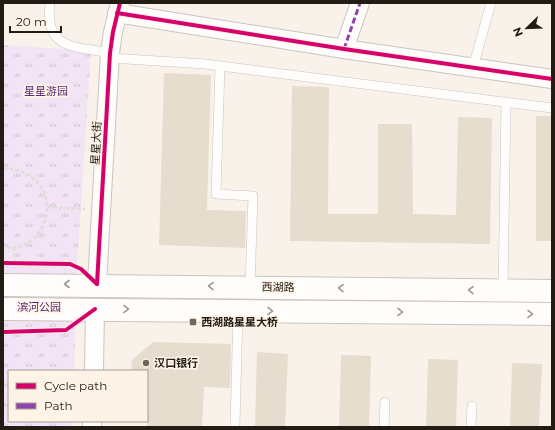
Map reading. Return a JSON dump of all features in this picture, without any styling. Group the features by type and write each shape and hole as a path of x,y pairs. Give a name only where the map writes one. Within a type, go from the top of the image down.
{"main road":[{"name":"西湖路","path":"3,285 97,284 552,291"},
{"path":"3,309 552,314"}],"street":[{"path":"344,49 360,3"},
{"name":"星星大街","path":"97,284 110,56 118,8"},
{"path":"118,8 344,49 552,79"},
{"path":"94,370 95,309"}],"lane":[{"path":"50,3 49,17 51,30 56,38 67,44 110,56 220,66 552,108"},
{"path":"473,67 491,3"},
{"path":"220,66 216,194 253,196 250,287"},
{"path":"504,290 506,102"},
{"path":"235,427 238,310"},
{"path":"384,427 385,402"},
{"path":"471,427 472,406"}],"path":[{"path":"3,168 16,169 29,174 38,183 45,194 47,207 45,220 40,231 31,240 14,247 3,247"},
{"path":"47,207 101,210"},
{"path":"14,247 15,263"},
{"path":"9,263 22,263"}],"green space":[{"name":"星星游园","path":"3,45 91,51 77,266 74,370 8,370 8,422 73,422 73,427 3,427"}],"building":[{"path":"164,73 211,75 207,210 246,211 245,248 159,245"},
{"path":"292,86 329,87 328,214 378,214 378,124 412,124 413,214 456,215 458,117 492,118 490,244 290,241"},
{"path":"536,116 552,116 552,241 536,241"},
{"path":"153,342 231,344 230,388 204,387 202,427 147,427 148,370 131,370 132,360"},
{"path":"257,352 288,354 285,427 255,427"},
{"path":"341,355 371,356 369,427 339,427"},
{"path":"428,359 458,360 456,427 426,427"},
{"path":"512,363 542,364 539,427 510,427"}],"marked path":[{"path":"344,49 360,3"}],"cycle path":[{"path":"97,284 110,53 120,3"},
{"path":"117,13 344,49 552,79"},
{"path":"3,263 70,264 81,269 97,284"},
{"path":"3,332 66,330 95,309"}],"place":[{"name":"西湖路星星大桥","path":"193,322"},
{"name":"汉口银行","path":"146,363"}],"park label":[{"name":"滨河公园","path":"39,307"}]}
